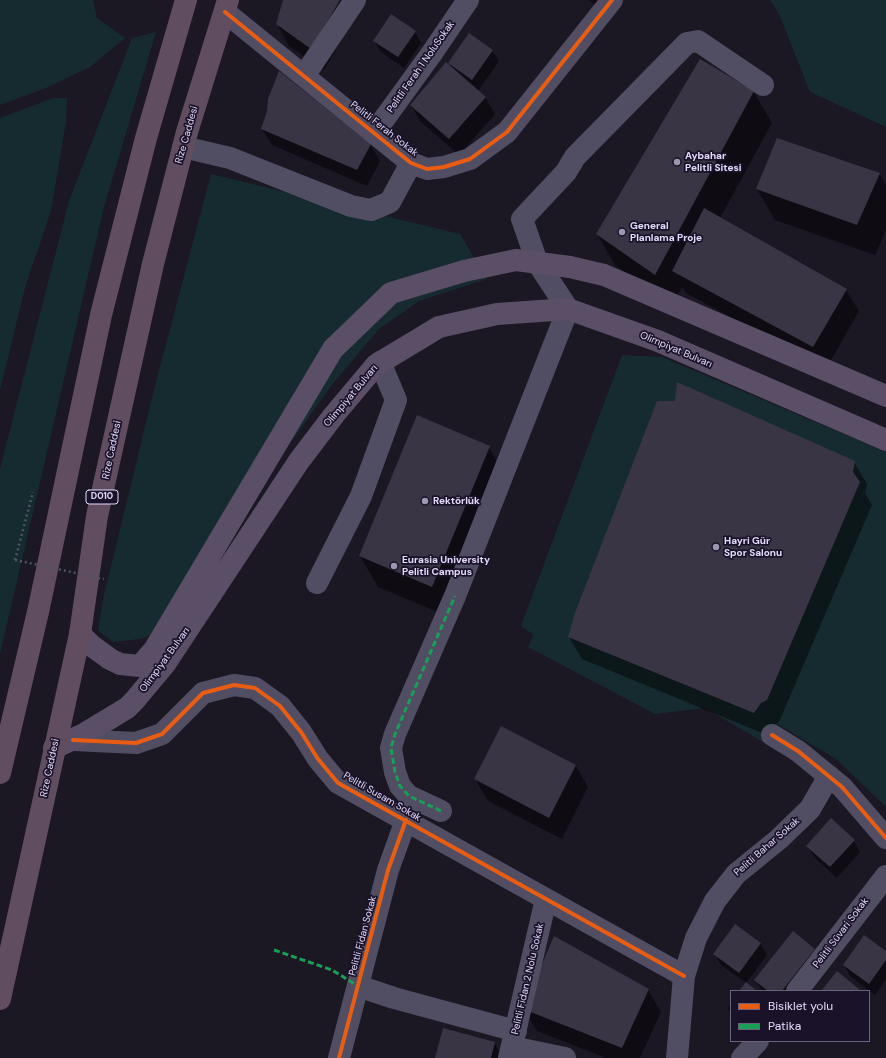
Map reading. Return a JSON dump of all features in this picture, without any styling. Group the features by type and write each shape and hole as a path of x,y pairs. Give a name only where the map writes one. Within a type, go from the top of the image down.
{"highway":[{"path":"0,773 38,612 102,315 146,138 186,0"},
{"name":"Rize Caddesi","path":"0,999 63,744 99,508 153,264 183,147 226,6"}],"main road":[{"name":"Olimpiyat Bulvarı","path":"80,634 92,646 110,659 120,664 140,666 154,650 333,349 391,293 464,270 516,260 570,266 604,275 886,396"},
{"name":"Olimpiyat Bulvarı","path":"63,744 84,734 127,708 150,683 165,664 299,461 334,415 376,365 438,328 497,314 568,308 658,341 886,440"}],"street":[{"path":"304,76 355,0"},
{"name":"Pelitli Ferah 1 NoluSokak","path":"374,133 468,0"},
{"name":"Pelitli Ferah Sokak","path":"226,6 304,76 374,133 411,162 427,168 444,167 470,159 507,132 612,0"},
{"path":"441,811 409,796 400,786 395,772 391,748 394,734 455,596 568,308 537,262 522,219 566,172 575,157 687,43 698,41 763,86"},
{"path":"183,147 230,158 351,206 371,210 390,202 411,162"},
{"path":"317,583 361,496 396,400 380,362"},
{"name":"Pelitli Susam Sokak","path":"63,744 136,743 162,734 203,693 234,685 255,688 280,706 301,732 318,759 338,783 684,976"},
{"path":"772,735 798,751 842,787 886,838"},
{"name":"Pelitli Bahar Sokak","path":"677,1058 684,976 696,938 715,901 736,874 780,839 810,809 829,776"},
{"name":"Pelitli Fidan Sokak","path":"339,1058 388,870 406,820"},
{"name":"Pelitli Süvari Sokak","path":"798,990 886,876"},
{"name":"Pelitli Fidan 2 Nolu Sokak","path":"512,1045 546,899"},
{"path":"358,986 394,998 512,1045 565,1058"},
{"path":"742,1058 757,1042"}],"path":[{"path":"33,492 14,560 104,579"}],"green space":[{"path":"0,0 93,0 97,18 125,38 90,67 46,88 0,105"},
{"path":"770,0 886,0 886,127 810,92 779,14"},
{"path":"156,32 104,207 0,654 0,469 69,201 132,38"},
{"path":"53,98 67,98 66,122 51,211 26,284 0,390 0,118"},
{"path":"211,174 460,234 487,279 419,301 379,329 331,386 289,445 206,574 164,631 140,639 113,642 98,630 104,595 155,386"},
{"path":"622,355 662,357 886,452 886,807 836,759 777,724 768,745 705,708 655,714 528,647 534,635 521,626"}],"building":[{"path":"283,0 340,0 311,49 276,24"},
{"path":"391,14 416,31 398,57 373,41"},
{"path":"469,33 493,50 472,80 448,63"},
{"name":"Aybahar Pelitli Sitesi","path":"700,59 754,91 655,275 596,234"},
{"path":"446,62 486,97 449,139 410,105"},
{"path":"279,71 371,144 357,170 261,129 267,111 268,99"},
{"path":"777,138 880,173 857,225 756,189"},
{"path":"704,208 847,289 813,347 672,271"},
{"name":"Hayri Gür Spor Salonu","path":"677,382 855,461 853,472 860,482 767,700 761,703 754,713 568,637 575,613 657,401 675,401"},
{"name":"Rektörlük","path":"417,415 490,446 432,587 359,556"},
{"path":"501,726 576,765 549,818 474,779"},
{"path":"831,818 855,840 830,867 806,846"},
{"path":"735,924 761,943 739,973 713,954"},
{"path":"793,931 815,949 783,990 767,990 754,980"},
{"path":"864,935 886,951 886,960 869,984 843,965"},
{"path":"554,936 649,989 622,1048 523,1009"},
{"path":"837,971 860,990 822,990"},
{"path":"746,982 756,990 740,990"},
{"path":"443,1028 495,1042 491,1058 435,1058"}],"marked path":[{"path":"441,811 409,796 400,786 395,772 391,748 395,734 455,596"},
{"path":"274,950 332,970 358,986"}],"cycle path":[{"path":"225,12 411,163 427,169 444,167 470,159 507,132 612,0"},
{"path":"73,740 136,743 162,734 203,693 234,685 255,688 280,706 301,732 318,759 338,783 684,976"},
{"path":"772,735 798,751 842,787 886,838"},
{"path":"339,1058 388,870 406,820"}],"place":[{"name":"Aybahar Pelitli Sitesi","path":"677,162"},
{"name":"General Planlama Proje","path":"622,232"},
{"name":"Rektörlük","path":"425,501"},
{"name":"Hayri Gür Spor Salonu","path":"716,547"},
{"name":"Eurasia University Pelitli Campus","path":"394,566"}]}
